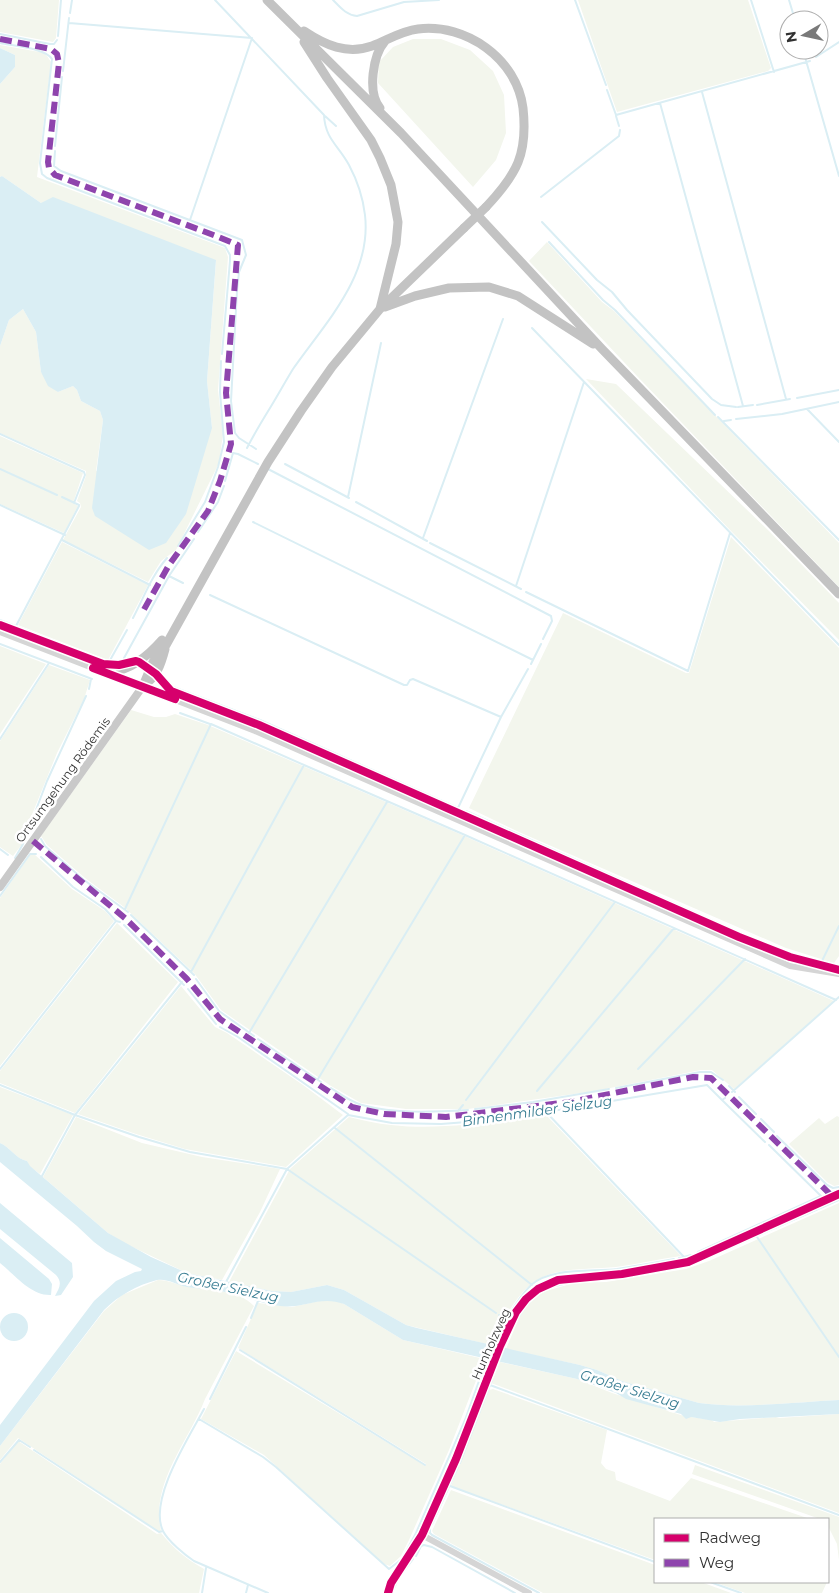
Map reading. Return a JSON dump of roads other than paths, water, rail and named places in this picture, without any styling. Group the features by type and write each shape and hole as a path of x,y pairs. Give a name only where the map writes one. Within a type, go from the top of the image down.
{"highway":[{"path":"267,0 401,133 602,349 839,594"},
{"path":"143,686 154,678 166,645 179,620 277,447 332,367 380,309 486,207 503,188 517,168 523,147 525,134 522,106 510,75 501,61 490,50 462,35 449,31 421,28 406,30 366,48 338,48 322,43 295,27"},
{"path":"295,27 327,78 371,140 391,185 398,222 380,309"},
{"path":"387,39 377,55 373,77 374,90 376,103 401,133"},
{"path":"380,309 415,296 441,290 460,287 490,287 518,296 602,349"},
{"path":"108,673 121,671 142,660 179,620"}],"main road":[{"name":"Ortsumgehung Rödemis","path":"0,887 143,686"}],"street":[{"path":"0,632 255,731 790,966 839,974"},
{"name":"Hunholzweg","path":"388,1593 391,1583 422,1535 456,1459 500,1346 516,1312 526,1298 538,1289 558,1280 622,1274 688,1262 839,1194"},
{"path":"422,1535 529,1593"}],"water":[{"path":"0,48 15,55 15,67 0,84"},
{"path":"2,176 41,203 53,197 216,260 207,381 212,428 186,514 166,543 149,550 95,516 92,508 103,420 100,411 81,401 77,390 73,386 58,392 48,386 41,372 36,332 23,309 9,320 0,346 0,177"},
{"name":"Großer Sielzug","path":"0,1143 27,1161 30,1166 108,1233 151,1257 187,1273 272,1291 291,1292 327,1285 344,1290 406,1325 580,1365 622,1381 699,1403 751,1405 839,1400 839,1414 740,1419 720,1422 691,1417 686,1419 681,1414 626,1399 616,1393 577,1379 403,1340 344,1304 320,1301 297,1306 280,1306 266,1304 225,1292 187,1287 168,1281 157,1280 128,1292 104,1310 0,1446 0,1425 94,1301 116,1281 142,1269 106,1251 94,1242 0,1162"},
{"path":"0,1203 72,1263 73,1277 61,1295 55,1296 60,1283 56,1275 0,1229"},
{"path":"0,1238 49,1279 52,1284 51,1295 37,1292 30,1288 0,1263"},
{"path":"14,1313 24,1317 28,1327 24,1337 14,1341 4,1337 0,1327 4,1317"}],"waterway":[{"path":"58,36 61,0"},
{"path":"70,13 72,0"},
{"path":"215,0 324,115 327,130 355,177 365,215 365,237 361,258 344,298 293,369 247,448"},
{"path":"333,0 346,12 357,16 404,2 439,0"},
{"path":"575,0 606,85"},
{"path":"751,0 774,72"},
{"path":"789,0 792,10"},
{"path":"63,71 69,18"},
{"path":"69,23 252,38 190,220"},
{"path":"0,34 50,44 54,44 57,40"},
{"path":"829,49 839,42"},
{"path":"0,43 43,52 52,59 40,163 42,174 47,178 225,246 230,255 230,261 222,354"},
{"path":"806,60 839,176"},
{"path":"607,90 616,115 810,61"},
{"path":"55,146 62,77"},
{"path":"702,92 786,399"},
{"path":"660,103 743,406"},
{"path":"325,116 336,126"},
{"path":"616,116 619,126"},
{"path":"541,197 619,136 620,130"},
{"path":"55,151 54,166 61,171 242,240 246,255 239,272 237,291 231,401 235,433 239,438 256,449"},
{"path":"542,222 597,280 612,292 712,399 721,405 736,407"},
{"path":"549,242 715,415"},
{"path":"423,538 503,319"},
{"path":"532,328 839,645"},
{"path":"348,497 381,343"},
{"path":"178,546 205,502 218,467 224,442 220,392 221,361"},
{"path":"516,586 584,382"},
{"path":"797,398 839,390"},
{"path":"757,405 790,399"},
{"path":"736,419 782,414 839,402"},
{"path":"738,407 753,405"},
{"path":"807,409 839,442"},
{"path":"718,417 839,540"},
{"path":"724,421 731,420"},
{"path":"0,434 84,472 85,475 74,503"},
{"path":"225,481 233,453 258,464"},
{"path":"285,464 349,498"},
{"path":"0,469 57,495"},
{"path":"268,469 551,616 552,621 543,639"},
{"path":"198,532 218,502 224,486"},
{"path":"16,626 79,506 62,497"},
{"path":"356,502 427,541"},
{"path":"0,505 65,535"},
{"path":"253,522 533,660"},
{"path":"526,592 688,671 730,533"},
{"path":"124,658 169,576 194,539"},
{"path":"62,540 150,585"},
{"path":"430,543 521,589"},
{"path":"133,618 153,579 167,558"},
{"path":"169,576 183,583"},
{"path":"210,595 404,685 407,685 413,679 501,717"},
{"path":"0,620 95,657"},
{"path":"109,662 127,630"},
{"path":"0,644 92,679"},
{"path":"531,664 541,644"},
{"path":"101,659 109,662"},
{"path":"0,739 49,663"},
{"path":"117,664 120,665 121,663"},
{"path":"168,685 260,720 458,808 501,717 528,669"},
{"path":"89,689 91,679"},
{"path":"15,858 23,844 47,781 86,696"},
{"path":"180,713 210,724"},
{"path":"125,909 211,724 304,765 191,972"},
{"path":"304,765 836,1000"},
{"path":"249,1033 387,802"},
{"path":"466,811 765,944 800,957 822,961"},
{"path":"318,1079 465,835"},
{"path":"41,839 45,846 84,880 128,912"},
{"path":"0,849 8,855"},
{"path":"0,896 30,854 36,854"},
{"path":"41,857 73,887 105,909 116,921 120,922"},
{"path":"466,1100 615,902"},
{"path":"131,915 194,975"},
{"path":"0,1069 116,921"},
{"path":"124,925 184,985"},
{"path":"833,964 822,961 839,926"},
{"path":"537,1091 674,928"},
{"path":"638,1069 745,959"},
{"path":"196,979 219,1011 254,1036"},
{"path":"182,982 75,1115 190,1152 287,1169 496,1313"},
{"path":"188,989 216,1024"},
{"name":"Binnenmilder Sielzug","path":"732,1092 839,997"},
{"path":"220,1027 238,1037 348,1114"},
{"path":"258,1039 321,1082"},
{"path":"616,1088 700,1072 711,1072 723,1080"},
{"path":"0,1085 75,1115 42,1176"},
{"name":"Binnenmilder Sielzug","path":"226,1282 287,1169 348,1115 392,1123 441,1124 505,1119 707,1085 722,1100 725,1098"},
{"name":"Binnenmilder Sielzug","path":"729,1086 735,1092"},
{"path":"331,1088 354,1102 375,1108 415,1112 468,1110"},
{"path":"475,1109 533,1102 609,1089"},
{"path":"739,1097 756,1114"},
{"path":"722,1100 765,1142"},
{"path":"458,1111 463,1105"},
{"path":"546,1112 684,1257 691,1255"},
{"path":"761,1119 774,1132"},
{"path":"335,1128 532,1285"},
{"path":"777,1136 827,1185 833,1188 839,1187"},
{"path":"698,1252 821,1196 769,1145"},
{"path":"581,1281 634,1276 688,1266 839,1200"},
{"path":"757,1237 839,1357"},
{"path":"679,1258 684,1257"},
{"path":"495,1343 515,1305 531,1285 539,1279 549,1275 572,1271 617,1269 674,1259"},
{"path":"547,1288 572,1282"},
{"path":"508,1338 522,1311 543,1290"},
{"name":"Großer Sielzug","path":"251,1318 258,1301"},
{"path":"499,1315 505,1319"},
{"path":"210,1399 246,1327"},
{"path":"503,1350 506,1343"},
{"path":"240,1350 425,1465"},
{"path":"493,1375 499,1361"},
{"path":"199,1419 263,1457 276,1467 389,1569 402,1559 416,1533 465,1420 484,1367"},
{"path":"460,1463 492,1380"},
{"path":"490,1385 839,1515"},
{"path":"204,1409 180,1452 165,1486 160,1518 163,1531 182,1552 194,1561 268,1593"},
{"path":"19,1440 30,1447"},
{"path":"0,1462 19,1440"},
{"path":"34,1450 159,1532 163,1531"},
{"path":"432,1524 458,1467"},
{"path":"450,1486 654,1562"},
{"path":"430,1529 432,1535 539,1593"},
{"path":"416,1556 421,1546 432,1547 515,1593"},
{"path":"392,1593 398,1579 413,1559"},
{"path":"202,1593 206,1568"},
{"path":"713,1583 741,1593"},
{"path":"246,1593 248,1585"}]}
